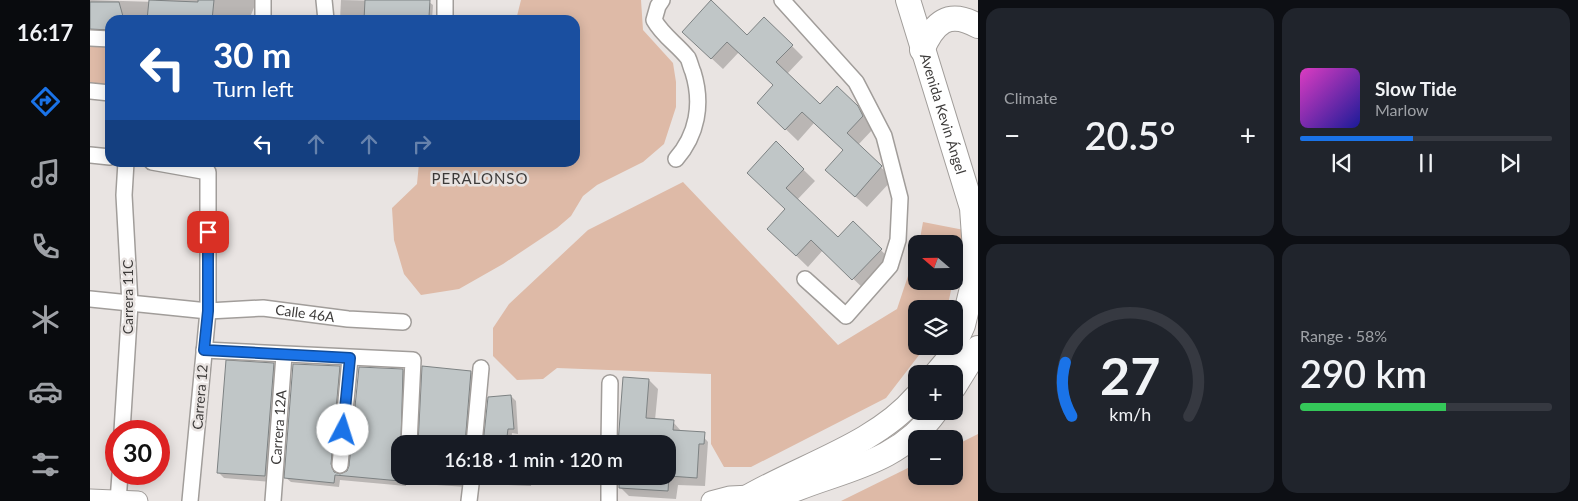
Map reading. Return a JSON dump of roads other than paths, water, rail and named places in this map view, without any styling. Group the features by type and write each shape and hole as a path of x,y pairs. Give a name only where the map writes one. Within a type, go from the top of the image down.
{"main road":[{"name":"Avenida Kevin Ángel","path":"908,0 972,208 975,250 972,288 963,325"},
{"path":"922,50 931,30 943,20 958,19 978,26"},
{"path":"963,372 978,348"},
{"path":"754,499 800,469 853,445 879,428 908,404"},
{"path":"799,501 858,473 913,435 927,420"},
{"path":"754,499 835,476 877,461"}],"street":[{"path":"262,0 262,15"},
{"path":"324,0 326,15"},
{"path":"445,0 445,15"},
{"path":"662,0 654,20 660,31 689,59 696,83 698,106 694,129 687,146 676,159"},
{"path":"782,0 856,82 884,136 900,198 898,240 890,266 846,316 805,279"},
{"path":"90,38 105,39"},
{"path":"90,91 105,92"},
{"path":"90,155 105,156"},
{"name":"Carrera 11C","path":"123,420 130,304 124,195 126,167"},
{"name":"Carrera 12","path":"180,167 208,172 208,311 190,501"},
{"name":"Calle 46A","path":"90,299 208,311 263,308 348,319 403,322"},
{"path":"204,350 413,360 409,435"},
{"name":"Carrera 12A","path":"273,501 284,355"},
{"path":"340,465 350,358"},
{"path":"475,435 481,368"},
{"path":"610,383 610,435"},
{"path":"118,501 119,485"},
{"path":"470,501 471,485"},
{"path":"609,485 609,501"},
{"path":"711,501 730,496 754,499"},
{"path":"90,499 138,501"}],"district":[{"name":"PERALONSO","path":"480,179"}]}
